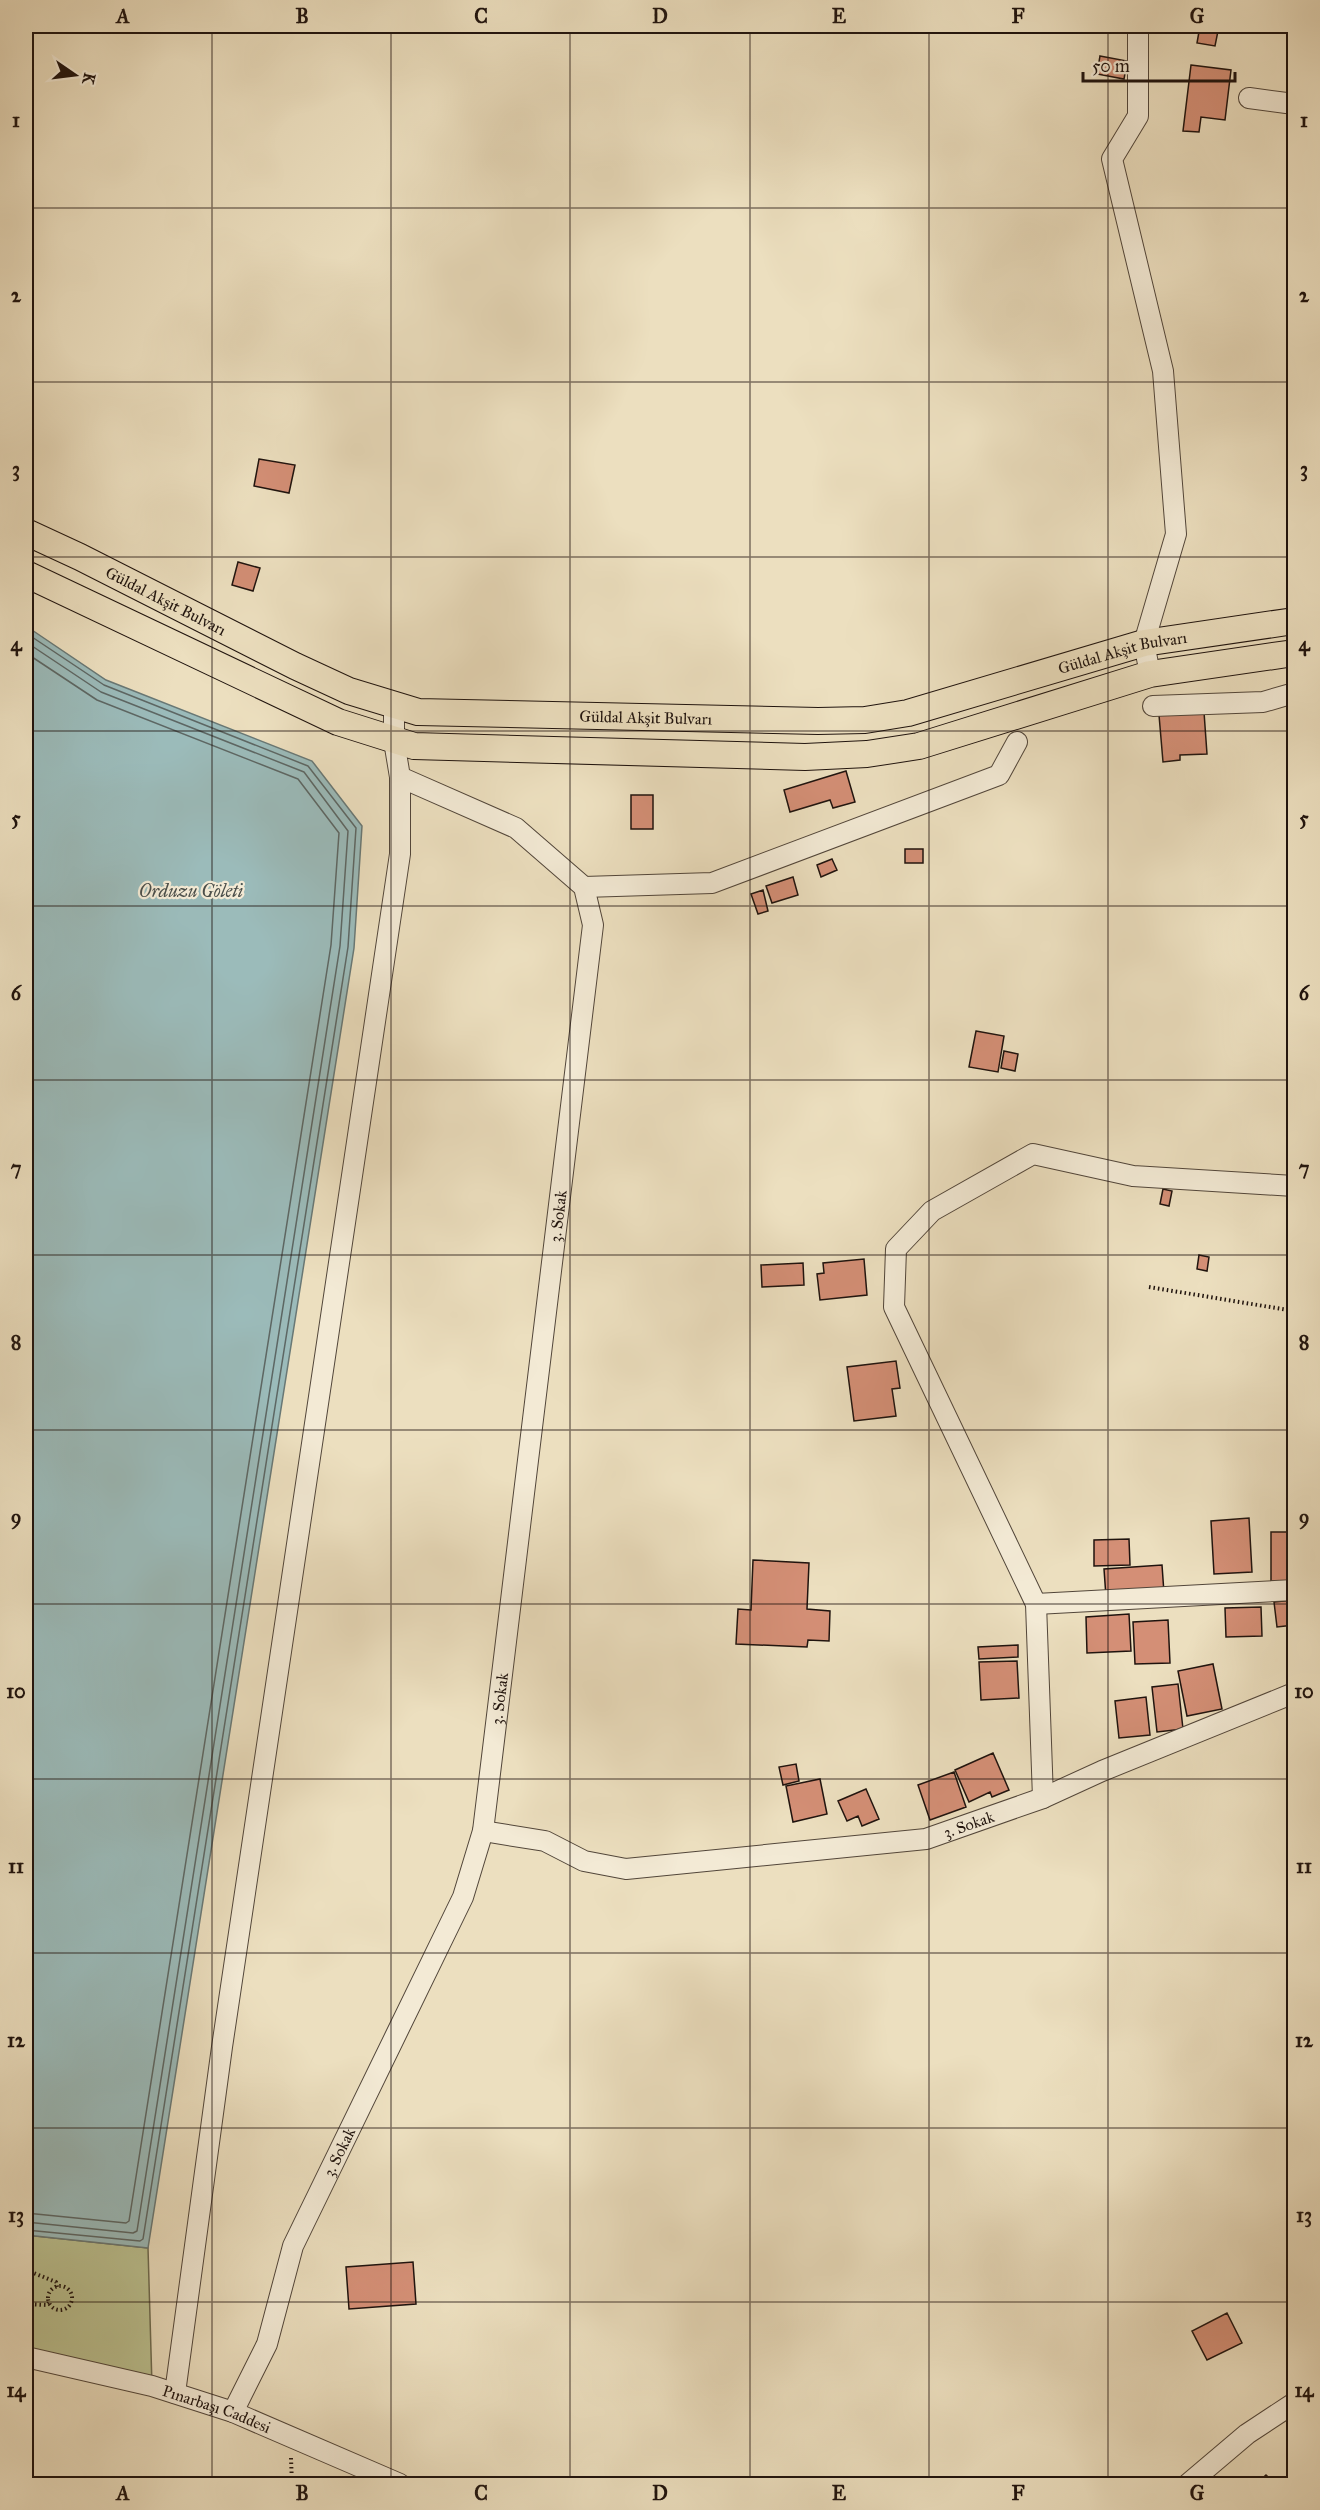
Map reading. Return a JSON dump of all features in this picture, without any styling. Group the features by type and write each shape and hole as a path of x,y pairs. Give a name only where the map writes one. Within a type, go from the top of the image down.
{"main road":[{"name":"Güldal Akşit Bulvarı","path":"26,532 295,666 350,691 418,712 472,715 865,720 908,713 1144,643 1294,621"},
{"name":"Güldal Akşit Bulvarı","path":"26,574 338,722 414,746 805,757 867,754 919,746 1150,674 1294,652"}],"street":[{"path":"1138,26 1138,116 1112,159 1163,371 1176,534 1144,643 1150,674"},
{"path":"1249,98 1294,104"},
{"path":"1153,706 1263,702 1294,693"},
{"path":"175,2393 222,2047 400,854 400,777 394,741 394,705"},
{"path":"400,777 516,828 584,887 712,883 999,775 1017,742"},
{"name":"3. Sokak","path":"233,2412 267,2344 293,2246 463,1897 483,1832 593,925 584,887"},
{"path":"1043,1798 1036,1604 894,1307 896,1249 932,1211 1033,1154 1133,1176 1294,1186"},
{"path":"1036,1604 1294,1590"},
{"name":"3. Sokak","path":"483,1832 545,1841 584,1861 626,1869 926,1839 1043,1798 1102,1771 1294,1693"},
{"name":"Pınarbaşı Caddesi","path":"26,2357 106,2374 233,2412 400,2484"},
{"path":"1188,2484 1247,2434 1294,2403"}],"path":[{"path":"1149,1287 1294,1311"},
{"path":"26,2270 56,2282 57,2286"},
{"path":"57,2286 63,2286 69,2291 70,2302 62,2309 55,2308 50,2303 50,2292 57,2286"},
{"path":"26,2304 47,2305 50,2303"}],"green space":[{"path":"26,2235 148,2248 152,2386 26,2357"}],"water":[{"name":"Orduzu Göleti","path":"26,626 106,680 312,761 362,826 354,948 148,2248 26,2235"}],"building":[{"path":"1200,26 1219,26 1215,46 1197,43"},
{"path":"1100,56 1127,61 1124,79 1097,74"},
{"path":"1191,65 1231,70 1225,120 1201,117 1199,132 1183,131"},
{"path":"259,459 295,465 289,493 254,486"},
{"path":"238,562 260,568 253,591 232,585"},
{"path":"1204,712 1207,754 1180,755 1180,760 1163,762 1159,715"},
{"path":"846,771 855,802 833,808 830,800 790,812 784,790"},
{"path":"631,795 653,795 653,829 631,829"},
{"path":"905,849 923,849 923,863 905,863"},
{"path":"832,859 837,870 821,877 817,865"},
{"path":"793,877 798,895 772,903 766,886"},
{"path":"763,890 768,911 758,914 751,894"},
{"path":"976,1031 1004,1036 998,1072 969,1067"},
{"path":"1004,1051 1018,1054 1015,1071 1001,1068"},
{"path":"1163,1189 1172,1191 1169,1206 1160,1204"},
{"path":"1199,1255 1209,1257 1207,1271 1197,1269"},
{"path":"864,1259 867,1295 820,1300 817,1274 824,1273 823,1263"},
{"path":"803,1263 804,1285 762,1287 761,1265"},
{"path":"896,1361 900,1388 892,1389 896,1416 854,1421 847,1367"},
{"path":"1249,1518 1252,1572 1214,1574 1211,1521"},
{"path":"1271,1532 1294,1532 1294,1581 1271,1581"},
{"path":"1129,1539 1130,1565 1094,1566 1094,1540"},
{"path":"753,1560 809,1563 807,1609 830,1611 829,1641 808,1640 807,1647 736,1644 738,1609 751,1610"},
{"path":"1162,1565 1164,1593 1106,1597 1104,1569"},
{"path":"1294,1600 1294,1625 1277,1627 1274,1602"},
{"path":"1261,1607 1262,1636 1226,1637 1225,1608"},
{"path":"1129,1614 1131,1651 1087,1653 1086,1617"},
{"path":"1168,1620 1170,1663 1135,1664 1133,1622"},
{"path":"1018,1645 1018,1657 979,1659 978,1647"},
{"path":"1017,1661 1019,1698 981,1700 979,1662"},
{"path":"1213,1664 1222,1709 1187,1716 1178,1671"},
{"path":"1178,1684 1183,1729 1157,1732 1152,1687"},
{"path":"1146,1697 1150,1735 1119,1738 1115,1701"},
{"path":"993,1753 1009,1790 992,1797 990,1792 969,1802 955,1770"},
{"path":"796,1764 799,1781 783,1785 779,1767"},
{"path":"954,1772 966,1807 930,1820 918,1785"},
{"path":"820,1779 827,1814 793,1822 786,1786"},
{"path":"866,1789 879,1819 862,1826 858,1816 847,1821 838,1801"},
{"path":"413,2262 416,2304 349,2309 346,2267"},
{"path":"1227,2313 1242,2343 1207,2360 1192,2331"},
{"path":"1266,2475 1276,2484 1256,2484"}]}
